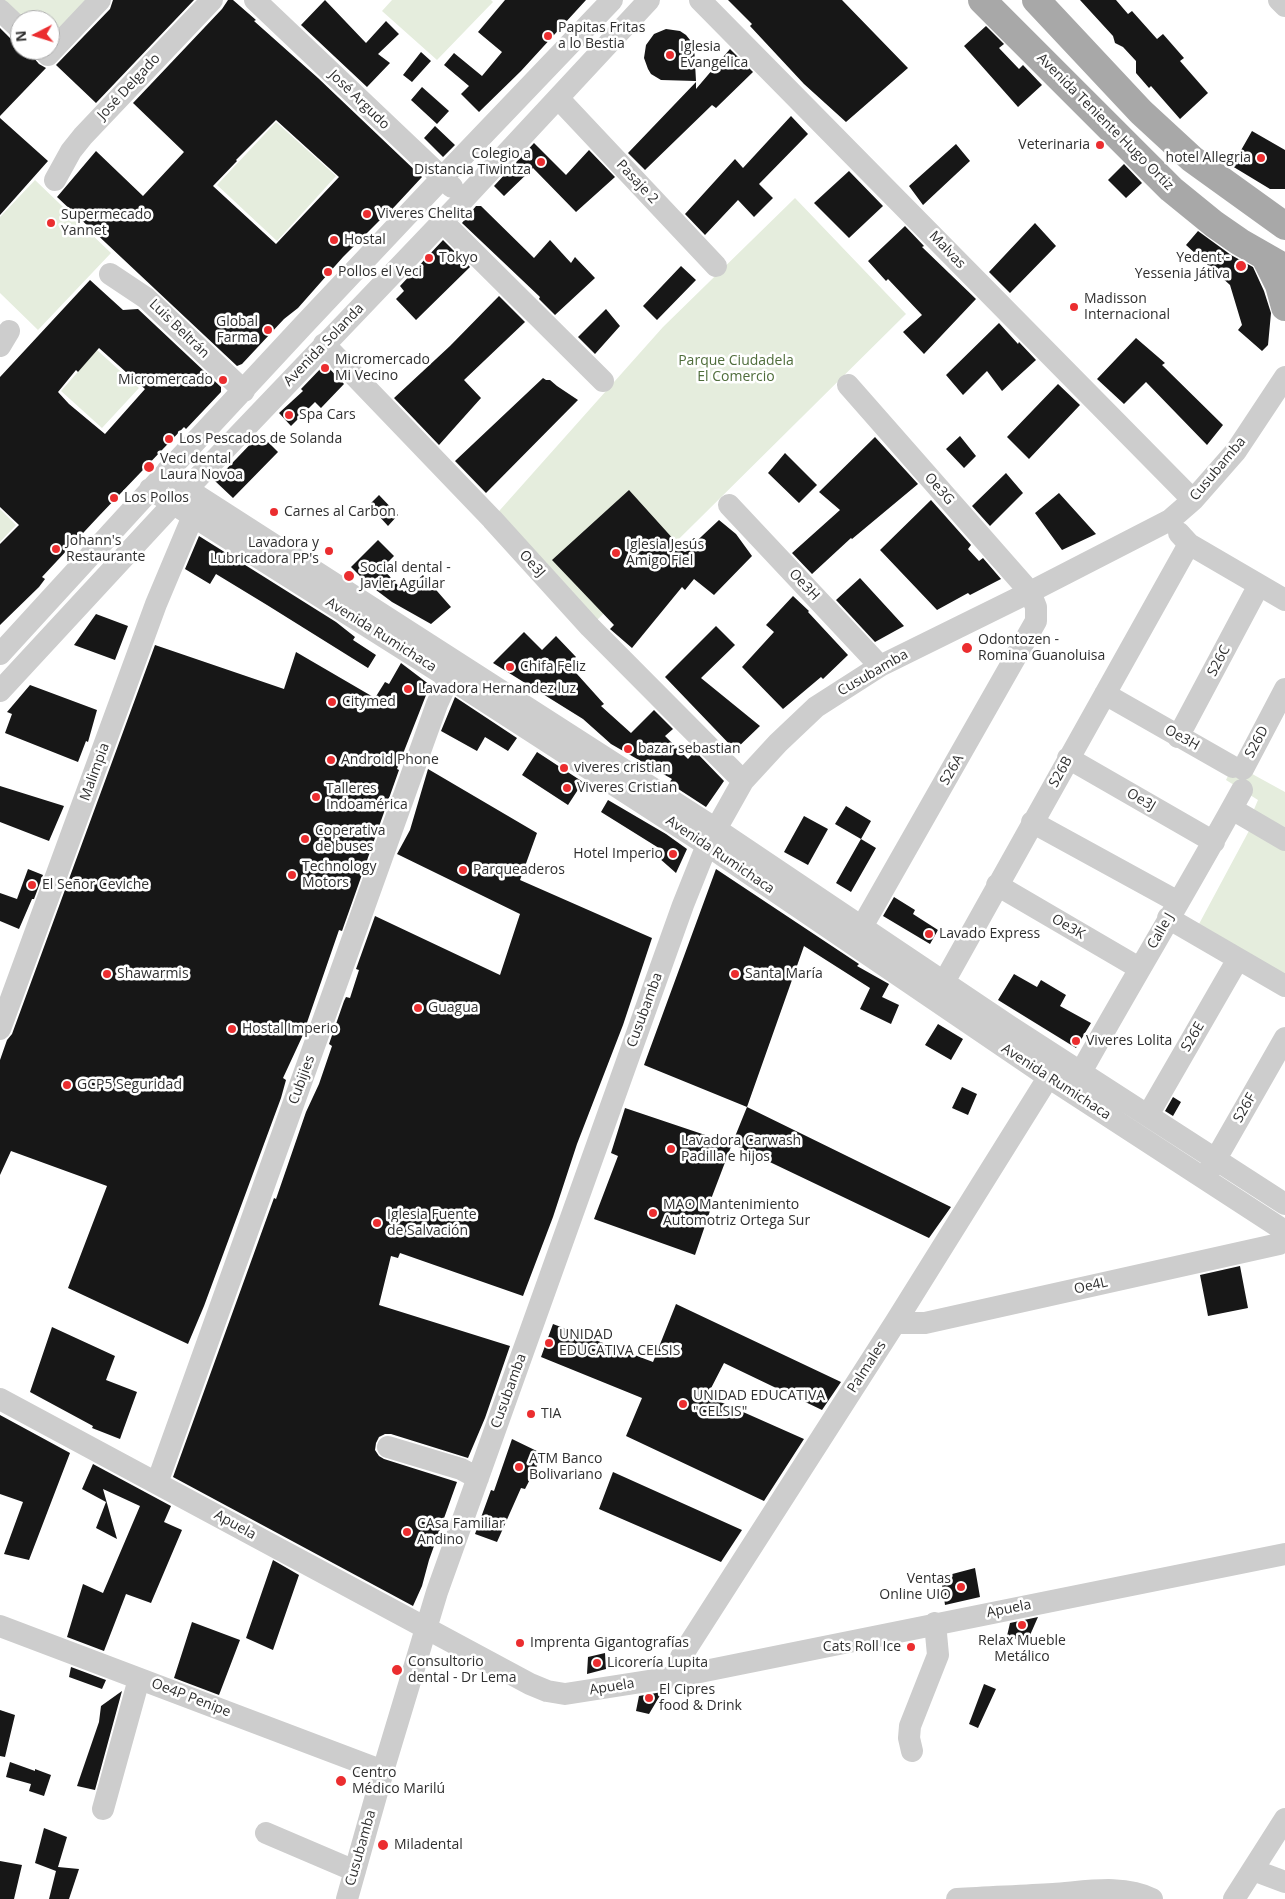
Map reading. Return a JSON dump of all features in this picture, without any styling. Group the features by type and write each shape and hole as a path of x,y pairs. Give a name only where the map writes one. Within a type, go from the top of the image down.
{"main road":[{"name":"Avenida Teniente Hugo Ortiz","path":"982,0 1171,189 1214,224 1275,262"},
{"path":"1036,0 1141,112 1184,152 1282,223"},
{"path":"1275,262 1285,307"}],"street":[{"path":"60,38 100,0"},
{"name":"José Delgado","path":"55,180 71,151 83,136 212,0"},
{"name":"José Argudo","path":"255,0 464,199"},
{"name":"Avenida Solanda","path":"0,654 150,489 244,391 441,177 612,0"},
{"name":"Avenida Solanda","path":"0,690 180,496 464,199 649,0"},
{"name":"Malvas","path":"700,0 1193,500"},
{"path":"1279,0 1285,6"},
{"path":"0,10 10,20"},
{"name":"Pasaje 2","path":"558,98 716,266"},
{"path":"442,221 603,381"},
{"name":"Luis Beltrán","path":"110,274 146,298 244,391"},
{"name":"Oe3J","path":"324,344 492,519 590,627 743,781"},
{"name":"Cusubamba","path":"347,1899 437,1592 683,905 711,837 743,781 778,743 816,707 880,666 1170,520 1193,500 1236,451 1285,377"},
{"name":"Oe3G","path":"848,385 1030,592"},
{"name":"Avenida Rumichaca","path":"167,471 192,516 449,678 711,837"},
{"name":"Avenida Rumichaca","path":"150,489 180,496 711,837 1054,1068 1204,1179 1285,1231"},
{"name":"Oe3H","path":"729,505 880,666"},
{"name":"Malimpia","path":"0,1029 156,604 192,516"},
{"path":"1170,520 1179,534 1189,544 1285,600"},
{"name":"S26B","path":"938,991 1189,544"},
{"name":"S26C","path":"1178,737 1259,585"},
{"name":"S26A","path":"857,936 1036,621 1036,607 1030,592"},
{"name":"Cubijies","path":"157,1482 437,704 449,678"},
{"name":"S26D","path":"1237,783 1285,689"},
{"name":"Oe3H","path":"1105,694 1178,737 1237,783 1285,840"},
{"name":"Oe3J","path":"1068,758 1214,842"},
{"name":"Calle J","path":"1081,1072 1139,968 1214,842 1237,783"},
{"path":"1032,822 1173,910 1238,959 1285,986"},
{"name":"Oe3K","path":"997,884 1139,968"},
{"name":"S26E","path":"1148,1115 1238,959"},
{"name":"S26F","path":"1204,1179 1285,1038"},
{"name":"Avenida Rumichaca","path":"1054,1068 1081,1072 1285,1204"},
{"name":"Palmales","path":"680,1676 679,1666 682,1657 895,1323 1054,1068"},
{"name":"Oe4L","path":"895,1323 925,1323 1279,1244 1285,1239"},
{"name":"Apuela","path":"0,1399 157,1482 426,1629 547,1691 565,1694 680,1676 1285,1554"},
{"path":"388,1447 461,1469 478,1478"},
{"path":"912,1752 909,1738 910,1726 938,1654 935,1624"},
{"name":"Oe4P Penipe","path":"0,1626 383,1771"},
{"path":"103,1809 139,1678"},
{"path":"1234,1899 1285,1819"},
{"path":"266,1833 355,1871"},
{"path":"1253,1870 1285,1882"},
{"path":"957,1899 1124,1891 1144,1895 1152,1899"}],"green space":[{"path":"0,0 90,0 60,33 60,10 10,10"},
{"path":"392,0 491,0 493,2 437,60 382,11"},
{"path":"276,122 336,176 277,241 217,185"},
{"path":"35,180 111,253 38,330 0,293 0,217"},
{"name":"Parque Ciudadela El Comercio","path":"795,198 906,314 590,627 492,519 663,327"},
{"path":"97,350 139,388 102,428 61,391"},
{"path":"0,509 16,525 0,542"},
{"path":"1234,764 1285,792 1285,832 1252,814 1258,800 1226,780"},
{"path":"1251,827 1285,847 1285,974 1199,924"}],"building":[{"path":"113,0 194,0 96,103 56,65 110,9"},
{"path":"228,0 233,0 422,177 384,218 343,257 298,308 284,319 242,364 237,366 57,197 96,151 143,196 184,152 133,103 222,9","holes":["276,120 339,177 276,244 213,186"]},
{"path":"325,0 366,43 386,21 399,34 378,54 390,63 367,87 301,25"},
{"path":"505,0 586,0 521,71 479,112 461,94 469,86 444,65 454,53 482,76 502,52 478,32"},
{"path":"728,0 842,0 908,68 846,122 804,84 750,26 752,24"},
{"path":"1080,0 1116,0 1128,14 1132,11 1157,39 1163,34 1184,58 1180,61 1208,93 1180,119 1151,86 1149,88 1136,73 1136,61 1123,47 1115,43 1113,36"},
{"path":"986,26 1004,44 999,48 1019,69 1023,65 1042,85 1018,107 964,46"},
{"path":"0,28 10,38 10,60 36,60 46,68 0,116"},
{"name":"Iglesia Evangelica","path":"666,29 680,31 694,45 696,81 661,80 651,74 648,69 644,58 646,45 654,34"},
{"path":"730,49 753,72 716,108 712,105 645,170 628,153 696,82 696,89"},
{"path":"421,52 431,61 412,82 403,75"},
{"path":"422,87 449,111 437,124 411,100"},
{"path":"791,116 808,134 759,184 773,198 754,217 738,200 705,235 685,214 735,159 743,168"},
{"path":"0,118 48,161 0,215"},
{"path":"435,126 455,145 443,157 424,138"},
{"name":"hotel Allegria","path":"1252,131 1285,150 1285,189 1270,189 1232,166"},
{"path":"534,143 566,175 589,150 615,177 576,212 533,168 504,196 494,186"},
{"path":"956,144 970,161 923,205 909,186"},
{"path":"1124,164 1142,183 1126,198 1108,180"},
{"path":"849,171 883,206 849,238 814,203"},
{"path":"476,206 481,206 534,258 550,240 571,263 575,257 595,278 555,315 539,299 540,297 462,223"},
{"path":"1035,223 1056,246 1010,293 989,272"},
{"path":"905,226 924,246 922,247 976,299 924,354 903,332 922,315 868,261"},
{"path":"1198,231 1231,255 1253,267 1271,313 1268,345 1262,351 1238,330 1242,325 1230,285 1186,245"},
{"path":"443,240 470,267 416,320 396,299 404,291 400,286"},
{"path":"681,266 696,280 657,320 643,306"},
{"path":"90,280 123,310 138,309 221,387 221,392 186,429 184,427 98,517 42,577 45,579 39,587 0,625 0,544 19,525 0,507 0,377","holes":["99,348 145,389 105,434 69,404 58,392 76,370 78,372"]},
{"path":"499,296 525,322 464,380 481,398 439,445 394,398 450,346"},
{"path":"606,309 620,326 595,354 578,337"},
{"path":"999,323 1036,360 1002,391 987,371 963,395 946,375"},
{"path":"1136,338 1165,363 1162,365 1223,425 1207,445 1146,382 1124,404 1097,379"},
{"path":"325,364 344,384 321,408 315,402 291,426 279,413 303,391 301,389"},
{"path":"543,378 550,380 578,400 486,493 455,461"},
{"path":"1058,384 1080,405 1029,459 1007,437"},
{"path":"260,434 278,452 233,498 215,481"},
{"path":"960,436 976,456 964,468 946,449"},
{"path":"875,437 918,484 851,538 812,574 792,553 840,510 819,492"},
{"path":"785,453 817,485 799,503 768,473"},
{"path":"1006,473 1023,493 990,526 972,506"},
{"path":"629,490 685,552 719,520 736,534 752,556 714,595 694,579 685,590 682,587 632,648 610,629 614,625 552,560"},
{"path":"1059,493 1096,534 1062,550 1035,513"},
{"path":"379,495 398,515 388,526 369,505"},
{"path":"931,500 971,545 968,549 979,561 983,558 1001,579 970,595 968,593 937,610 880,550"},
{"path":"199,536 336,622 355,637 353,640 376,655 368,668 216,574 210,584 185,569"},
{"path":"378,540 394,556 382,568 404,592 423,575 451,607 431,624 392,602 368,584 351,567"},
{"path":"860,578 904,626 875,642 836,600"},
{"path":"793,596 848,655 823,679 821,677 783,709 742,667 774,632 766,625"},
{"path":"96,614 128,626 115,660 74,645"},
{"path":"716,626 735,645 701,678 760,726 735,750 665,677"},
{"path":"524,632 542,650 556,636 576,657 568,664 604,704 601,706 631,733 654,710 673,729 665,736 688,759 695,751 724,781 706,807 669,783 672,779 611,744 583,719 493,663"},
{"path":"155,645 284,689 296,652 375,698 385,682 389,684 401,663 430,685 397,769 399,770 342,931 339,930 302,1037 283,1078 286,1080 281,1098 204,1306 188,1344 68,1288 107,1186 11,1151 0,1175 0,1060 7,1040 12,1034"},
{"path":"30,685 97,710 88,742 86,741 78,762 5,733 12,714 7,712"},
{"path":"455,697 517,738 508,751 485,737 477,751 441,731"},
{"path":"537,752 583,782 568,805 522,775"},
{"path":"428,769 537,833 520,880 652,938 623,1025 577,1144 553,1217 523,1296 400,1253 398,1258 391,1256 379,1305 510,1346 485,1418 468,1458 391,1434 379,1437 376,1443 375,1450 384,1459 457,1482 429,1560 422,1586 413,1606 173,1477 274,1198 276,1199 306,1112 319,1084 332,1046 329,1044 344,1001 346,997 350,998 359,970 356,969 375,916 500,975 520,914 397,854 410,830"},
{"path":"0,786 64,806 49,841 0,822"},
{"path":"608,800 666,834 687,849 676,873 659,858 662,850 601,812"},
{"path":"846,806 871,821 861,839 835,824"},
{"path":"804,816 828,829 808,865 784,852"},
{"path":"861,839 876,848 851,892 836,883"},
{"path":"28,869 43,875 34,899 32,899 19,929 0,921 0,893 17,899"},
{"name":"Santa María","path":"716,869 859,964 857,966 889,984 882,997 899,1005 891,1024 860,1009 870,988 804,946 747,1107 644,1065"},
{"path":"894,897 915,910 913,914 938,930 930,944 883,916"},
{"path":"1014,974 1037,987 1041,980 1066,995 1060,1006 1091,1023 1076,1048 998,1000"},
{"path":"938,1024 963,1039 951,1060 925,1045"},
{"path":"962,1087 977,1094 968,1115 952,1108"},
{"path":"1173,1097 1181,1102 1173,1116 1165,1111"},
{"path":"747,1107 951,1207 929,1238 732,1144"},
{"path":"625,1108 732,1144 708,1207 711,1208 695,1255 594,1219 618,1156 611,1153"},
{"path":"1240,1266 1248,1308 1208,1316 1200,1275"},
{"name":"UNIDAD EDUCATIVA \"CELSIS\"","path":"676,1304 841,1382 822,1410 724,1363 707,1396 804,1439 764,1501 626,1436 642,1398 541,1357 553,1324 653,1362"},
{"path":"52,1327 115,1356 106,1380 137,1392 120,1439 92,1428 93,1426 30,1392"},
{"path":"0,1415 70,1453 29,1560 4,1554 23,1502 0,1494"},
{"path":"512,1439 543,1454 525,1489 521,1488 497,1542 475,1534 491,1490 494,1491"},
{"path":"93,1464 171,1506 164,1522 182,1530 151,1603 126,1594 104,1651 67,1637 83,1584 103,1593 140,1506 103,1489 117,1539 96,1528 106,1502 82,1489"},
{"path":"613,1472 742,1530 721,1562 599,1509"},
{"path":"273,1560 299,1575 273,1650 246,1638"},
{"name":"Ventas Online UIO","path":"975,1568 980,1597 945,1605 941,1577"},
{"name":"Relax Mueble Metálico","path":"1038,1617 1027,1642 1007,1636 1010,1623"},
{"path":"192,1622 240,1640 219,1695 174,1678"},
{"name":"Licorería Lupita","path":"605,1653 606,1669 587,1674 588,1657"},
{"path":"71,1667 106,1680 102,1689 69,1677"},
{"path":"984,1684 996,1689 978,1728 969,1724"},
{"path":"122,1691 95,1790 77,1786 99,1722 101,1706"},
{"path":"662,1692 649,1714 636,1711 639,1696"},
{"path":"0,1710 15,1715 5,1757 0,1756"},
{"path":"10,1762 51,1775 44,1796 29,1791 31,1784 6,1777"},
{"path":"44,1828 67,1837 58,1867 79,1869 69,1899 49,1899 56,1871 35,1863"},
{"path":"0,1861 22,1865 14,1899 0,1899"}],"place":[{"name":"Papitas Fritas a lo Bestia","path":"548,36"},
{"name":"Iglesia Evangelica","path":"670,55"},
{"name":"Veterinaria","path":"1100,145"},
{"name":"hotel Allegria","path":"1261,158"},
{"name":"Colegio a Distancia Tiwintza","path":"541,162"},
{"name":"Viveres Chelita","path":"367,214"},
{"name":"Supermecado Yannet","path":"51,223"},
{"name":"Hostal","path":"334,240"},
{"name":"Tokyo","path":"429,258"},
{"name":"Yedent - Yessenia Játiva","path":"1241,266"},
{"name":"Pollos el Veci","path":"328,272"},
{"name":"Madisson Internacional","path":"1074,307"},
{"name":"Global Farma","path":"268,330"},
{"name":"Micromercado Mi Vecino","path":"325,368"},
{"name":"Micromercado","path":"223,380"},
{"name":"Spa Cars","path":"289,415"},
{"name":"Los Pescados de Solanda","path":"169,439"},
{"name":"Veci dental Laura Novoa","path":"149,467"},
{"name":"Los Pollos","path":"114,498"},
{"name":"Carnes al Carbon","path":"274,512"},
{"name":"Johann's Restaurante","path":"56,549"},
{"name":"Lavadora y Lubricadora PP's","path":"329,551"},
{"name":"Iglesia Jesús Amigo Fiel","path":"616,553"},
{"name":"Social dental - Javier Aguilar","path":"349,576"},
{"name":"Odontozen - Romina Guanoluisa","path":"967,648"},
{"name":"Chifa Feliz","path":"510,667"},
{"name":"Lavadora Hernandez luz","path":"408,689"},
{"name":"Citymed","path":"332,702"},
{"name":"bazar sebastian","path":"628,749"},
{"name":"Android Phone","path":"331,760"},
{"name":"viveres cristian","path":"564,768"},
{"name":"Viveres Cristian","path":"567,788"},
{"name":"Talleres Indoamérica","path":"316,797"},
{"name":"Coperativa de buses","path":"305,839"},
{"name":"Hotel Imperio","path":"673,854"},
{"name":"Parqueaderos","path":"463,870"},
{"name":"Technology Motors","path":"292,875"},
{"name":"El Señor Ceviche","path":"32,885"},
{"name":"Lavado Express","path":"929,934"},
{"name":"Shawarmis","path":"107,974"},
{"name":"Santa María","path":"735,974"},
{"name":"Guagua","path":"418,1008"},
{"name":"Hostal Imperio","path":"232,1029"},
{"name":"Viveres Lolita","path":"1076,1041"},
{"name":"GCP5 Seguridad","path":"67,1085"},
{"name":"Lavadora Carwash Padilla e hijos","path":"671,1149"},
{"name":"MAO Mantenimiento Automotriz Ortega Sur","path":"653,1213"},
{"name":"Iglesia Fuente de Salvación","path":"377,1223"},
{"name":"UNIDAD EDUCATIVA CELSIS","path":"549,1343"},
{"name":"UNIDAD EDUCATIVA \"CELSIS\"","path":"683,1404"},
{"name":"TIA","path":"531,1414"},
{"name":"ATM Banco Bolivariano","path":"519,1467"},
{"name":"CAsa Familiar Andino","path":"407,1532"},
{"name":"Ventas Online UIO","path":"961,1587"},
{"name":"Relax Mueble Metálico","path":"1022,1625"},
{"name":"Imprenta Gigantografías","path":"520,1643"},
{"name":"Cats Roll Ice","path":"911,1647"},
{"name":"Licorería Lupita","path":"597,1663"},
{"name":"Consultorio dental - Dr Lema","path":"397,1670"},
{"name":"El Cipres food & Drink","path":"649,1698"},
{"name":"Centro Médico Marilú","path":"341,1781"},
{"name":"Miladental","path":"383,1845"}]}
